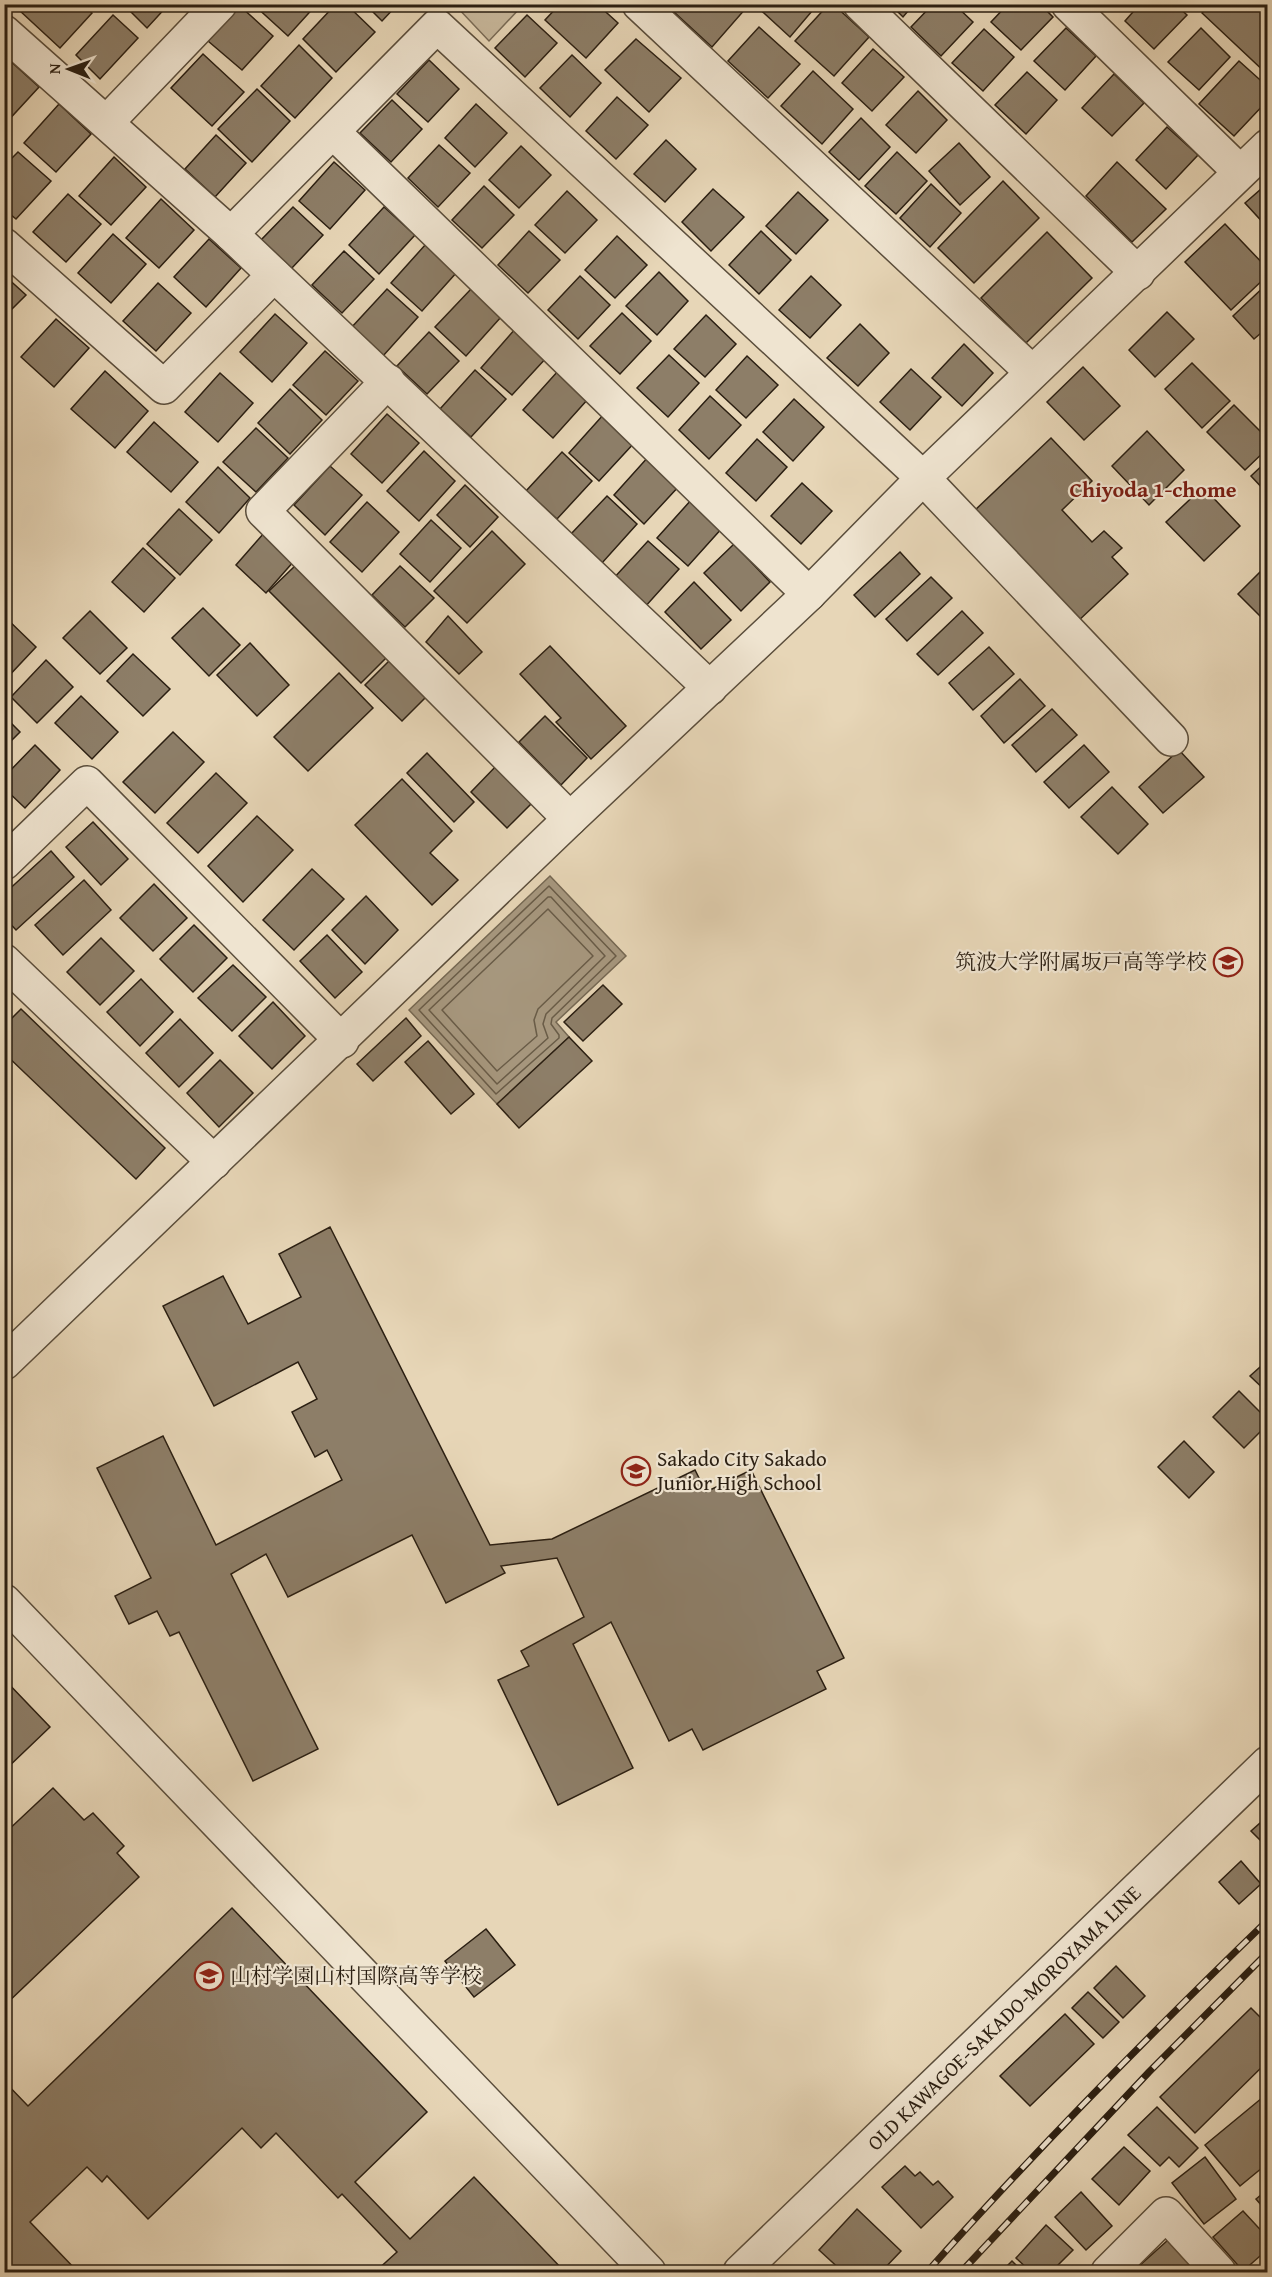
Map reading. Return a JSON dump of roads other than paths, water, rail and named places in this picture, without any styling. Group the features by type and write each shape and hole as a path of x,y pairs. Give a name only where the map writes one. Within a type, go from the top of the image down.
{"street":[{"path":"107,123 220,4"},
{"path":"639,4 1032,372"},
{"path":"860,4 1138,273"},
{"path":"1068,4 1240,172"},
{"path":"231,234 437,26 923,478 1171,739"},
{"path":"4,32 231,234 710,688"},
{"path":"333,132 809,594"},
{"path":"4,1363 342,1041 570,819 809,594 923,478 1268,146"},
{"path":"4,245 164,387 274,275"},
{"path":"388,381 263,511 570,819"},
{"path":"4,863 87,783 342,1041"},
{"path":"4,961 214,1162"},
{"path":"4,1601 649,2272"},
{"name":"OLD KAWAGOE-SAKADO-MOROYAMA LINE","path":"741,2272 1268,1763"},
{"path":"1108,2272 1166,2214 1219,2272"}],"water":[{"path":"550,876 626,956 556,1022 569,1037 497,1104 409,1010"}],"railway":[{"path":"927,2272 1094,2093 1268,1920"},
{"path":"961,2272 1149,2072 1268,1952"}],"place":[{"name":"筑波大学附属坂戸高等学校","path":"1228,962"},
{"name":"Sakado City Sakado Junior High School","path":"636,1471"},
{"name":"山村学園山村国際高等学校","path":"209,1976"}],"district":[{"name":"Chiyoda 1-chome","path":"1153,489"}]}
